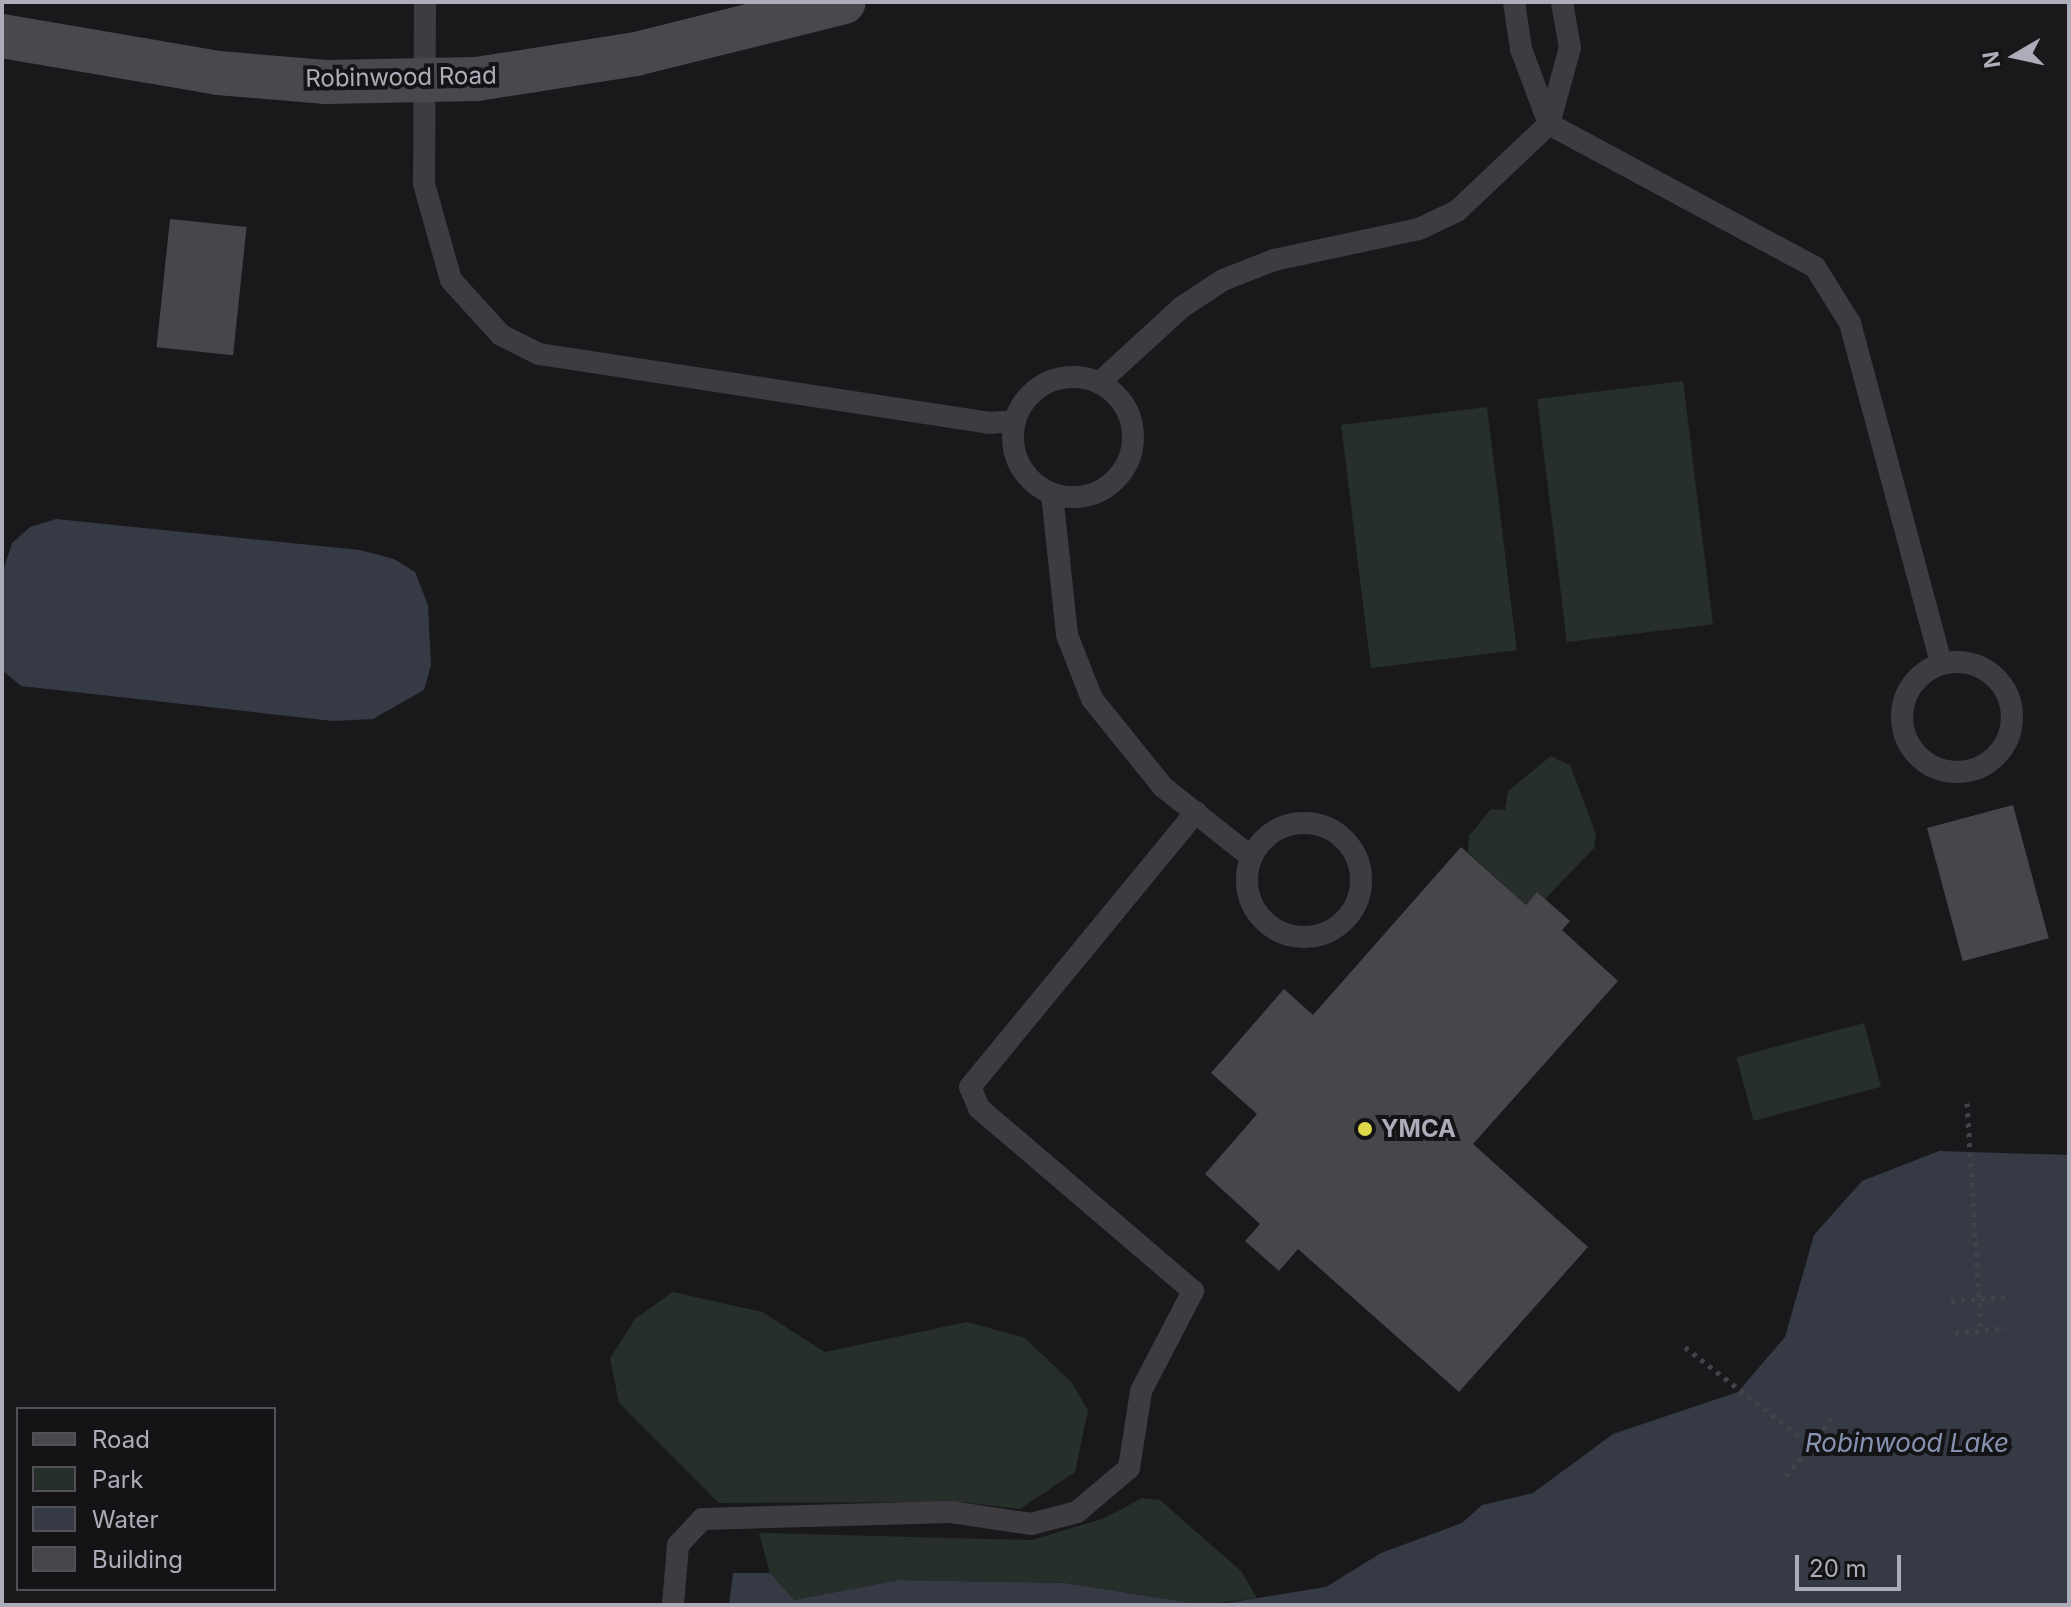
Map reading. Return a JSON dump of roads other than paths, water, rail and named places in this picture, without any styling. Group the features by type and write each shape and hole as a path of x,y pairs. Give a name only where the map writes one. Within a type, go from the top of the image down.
{"main road":[{"name":"Robinwood Road","path":"2,36 218,73 424,81 636,54 844,2"}],"lane":[{"path":"425,2 424,184 451,280 501,335 539,354 988,423 1014,430"},
{"path":"1514,2 1521,49 1549,124 1815,267 1850,323 1941,663"},
{"path":"1099,383 1182,307 1223,280 1274,260 1419,229 1457,211 1549,124 1570,48 1562,2"},
{"path":"1074,378 1099,383 1127,412 1131,452 1109,485 1062,496 1024,472 1014,430 1033,392 1048,382 1074,378"},
{"path":"1062,496 1054,546 1067,635 1092,699 1163,787 1251,857"},
{"path":"1941,663 1974,664 1990,672 2009,700 2012,717 2002,750 1972,771 1934,768 1907,742 1902,704 1910,686 1941,663"},
{"path":"673,1605 678,1545 702,1519 951,1512 1031,1524 1077,1512 1129,1468 1141,1391 1193,1291 979,1108 970,1087 1196,812"},
{"path":"1290,823 1325,826 1351,848 1359,864 1358,899 1336,928 1319,935 1283,934 1255,910 1246,875 1251,857 1274,830 1290,823"}],"water":[{"path":"56,519 360,550 394,559 415,572 428,605 431,665 424,690 373,719 333,721 21,686 2,670 2,574 12,543 30,527"},
{"name":"Robinwood Lake","path":"1939,1151 2069,1155 2069,1605 1214,1605 1326,1587 1381,1553 1462,1523 1482,1505 1533,1493 1613,1434 1738,1392 1785,1337 1814,1235 1862,1181"},
{"path":"733,1573 770,1573 794,1600 899,1580 1065,1583 1204,1605 729,1605"}],"place":[{"name":"YMCA","path":"1365,1129"}]}
